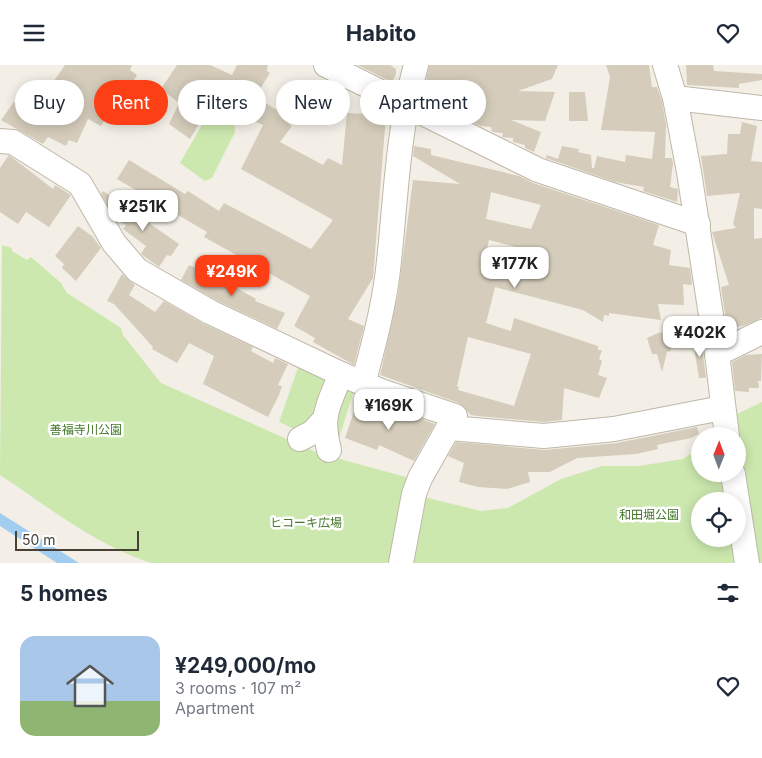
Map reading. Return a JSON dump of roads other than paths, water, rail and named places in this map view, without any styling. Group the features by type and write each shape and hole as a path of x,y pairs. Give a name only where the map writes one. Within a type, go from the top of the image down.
{"street":[{"path":"326,65 360,83"},
{"path":"412,80 416,65"},
{"path":"665,65 675,97 698,223 725,427"},
{"path":"675,97 762,108"},
{"path":"363,384 380,323 389,262 396,173 402,125"},
{"path":"444,125 538,170 698,223"},
{"path":"0,141 13,142 80,184 114,243 137,270 210,312 363,384 455,417 420,478 414,494 401,563"},
{"path":"717,354 762,332"},
{"path":"329,450 324,420 342,374"},
{"path":"450,428 544,436 614,429 722,408"},
{"path":"300,439 313,431 324,420"},
{"path":"734,483 747,563"}],"water":[{"path":"0,513 79,563 57,563 0,526"}],"park label":[{"name":"善福寺川公園","path":"86,429"},
{"name":"和田堀公園","path":"649,514"},
{"name":"ヒコーキ広場","path":"306,522"}]}
